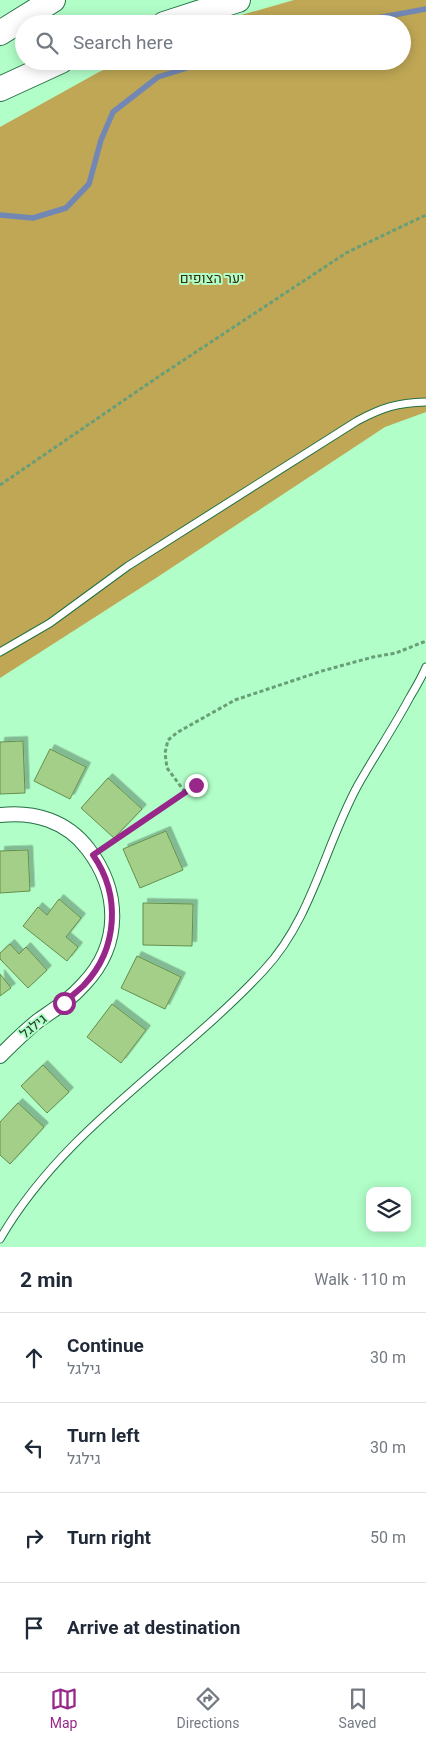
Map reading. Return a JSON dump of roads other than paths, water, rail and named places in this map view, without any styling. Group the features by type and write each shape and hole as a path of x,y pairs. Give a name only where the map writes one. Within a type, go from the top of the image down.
{"highway":[{"path":"29,15 53,0"},
{"path":"192,15 238,0"},
{"path":"0,33 15,24"},
{"path":"0,89 41,70"}],"street":[{"name":"גילגל","path":"0,815 24,814 44,818 68,828 99,864 112,901 112,926 109,943 85,984 64,1003 33,1026 0,1056"}],"lane":[{"path":"0,652 50,623 128,566 357,421 378,409 401,403 426,402"},
{"path":"0,1239 13,1216 43,1176 70,1146 238,997 266,968 281,948 298,919 358,785 404,709 426,667"}],"waterway":[{"path":"393,15 426,9"},
{"path":"0,215 33,218 66,208 89,184 101,140 113,112 158,77 180,70"}],"park label":[{"name":"יער הצופים","path":"212,278"}]}
